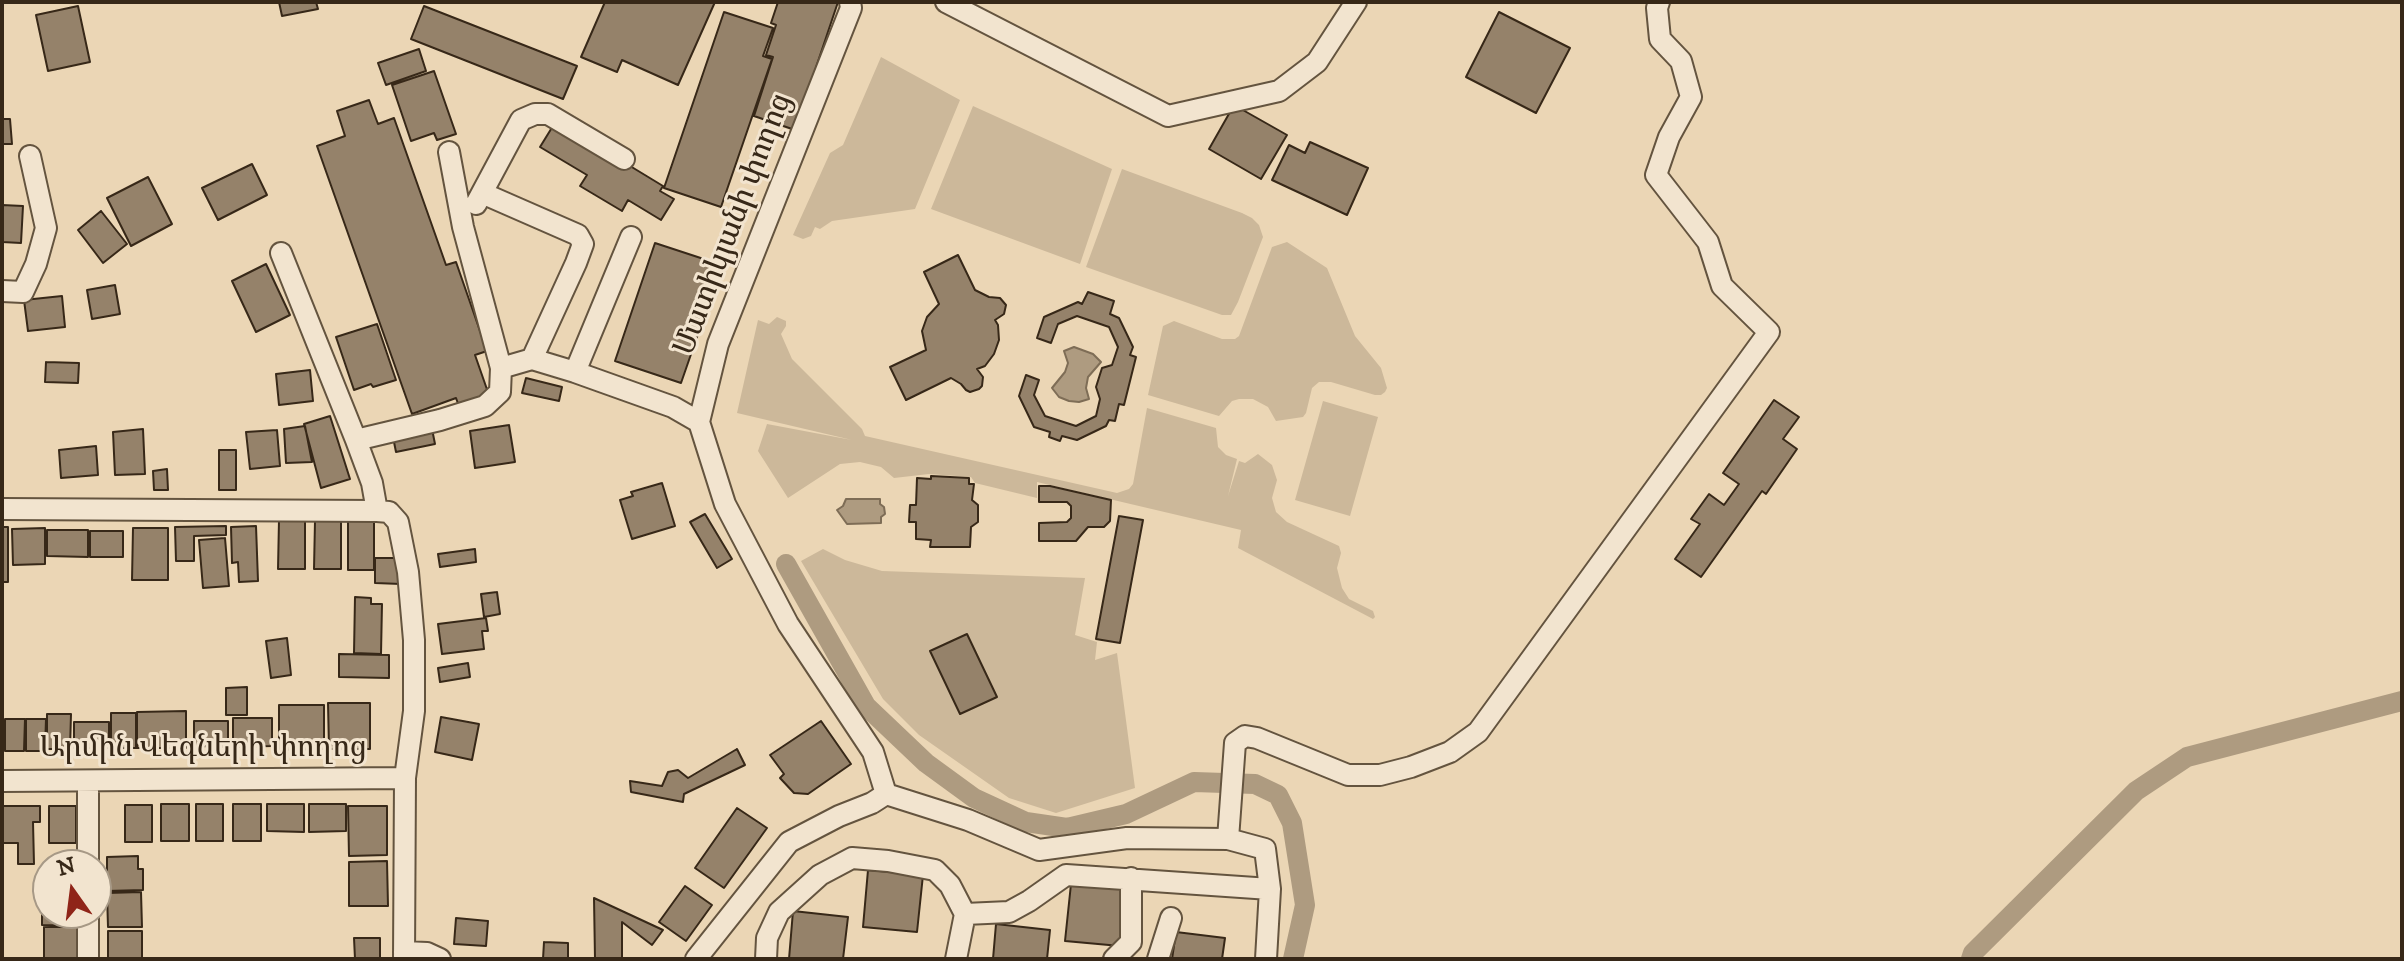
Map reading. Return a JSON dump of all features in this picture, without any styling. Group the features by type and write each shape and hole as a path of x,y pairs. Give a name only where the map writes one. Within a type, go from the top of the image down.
{"street":[{"name":"Մատիկյանի փողոց","path":"699,422 718,344 851,8 850,2"},
{"path":"946,2 1168,116 1279,91 1317,62 1356,2"},
{"path":"1228,839 1235,743 1245,736 1348,775 1380,775 1450,752 1478,732 1769,332 1722,286 1708,242 1656,175 1669,137 1691,97 1681,61 1660,39 1659,2"},
{"path":"463,227 521,120 535,114 548,114 624,159"},
{"path":"356,440 485,406 500,392 501,368 463,227 449,152"},
{"path":"2,291 23,292 36,264 46,228 30,156"},
{"path":"482,193 578,235 583,244 532,359"},
{"path":"575,372 631,237"},
{"path":"281,253 356,440 372,483 377,511"},
{"path":"501,368 532,359 673,407 699,422 725,504 788,624 873,752 886,794"},
{"path":"2,509 389,512 398,522 408,572 414,640 414,711 405,778 404,956 427,953 440,959"},
{"name":"Արմին Վեգների փողոց","path":"2,781 405,778"},
{"path":"88,781 88,849"},
{"path":"886,794 968,820 1039,850 1127,838 1228,839 1265,849 1270,889 1266,959"},
{"path":"696,959 789,842 886,794"},
{"path":"766,959 767,938 779,912 820,875 852,858 935,870 950,885 965,914 956,959"},
{"path":"965,914 1009,912 1066,875 1270,889"},
{"path":"1114,959 1131,942 1131,878"},
{"path":"1158,959 1171,918"},
{"path":"88,929 88,959"}],"shaded area":[{"path":"881,57 960,100 915,209 832,221 820,229 815,227 811,236 803,239 793,235 830,153 843,145"},
{"path":"973,106 1112,169 1080,264 931,209"},
{"path":"1122,169 1242,213 1259,225 1263,237 1231,315 1222,315 1086,267"},
{"path":"1287,242 1327,268 1355,336 1381,368 1387,388 1385,392 1375,395 1331,382 1319,382 1312,388 1303,417 1276,421 1268,407 1253,399 1232,401 1219,416 1148,395 1163,326 1174,321 1222,339 1235,339 1239,336 1272,247"},
{"path":"777,317 786,321 781,334 792,359 862,429 865,436 1117,493 1133,484 1147,408 1216,428 1218,447 1226,455 1237,459 1228,496 1239,461 1245,463 1258,454 1272,465 1277,480 1272,498 1276,512 1287,522 1339,546 1341,553 1337,568 1342,588 1349,599 1373,611 1375,617 1373,619 1238,548 1241,530 1037,482 1037,498 975,483 971,477 929,474 894,478 881,467 860,462 840,464 788,498 758,451 767,424 852,440 737,413 758,320 769,324"},
{"path":"1074,347 1093,354 1101,362 1088,377 1086,388 1089,399 1079,402 1059,397 1052,388 1068,363 1064,351"},
{"path":"1323,401 1378,417 1350,516 1295,500"},
{"path":"846,499 880,499 885,514 881,517 881,523 847,524 837,510"},
{"path":"823,549 845,560 882,571 1085,578 1075,635 1097,642 1095,660 1117,653 1135,788 1056,813 1009,798 919,735 883,699 801,561"}],"building":[{"path":"279,2 316,2 318,9 282,16"},
{"path":"605,2 715,2 678,85 622,60 617,72 581,57"},
{"path":"778,2 838,2 795,130 754,116 773,57 766,55 776,25 771,23"},
{"path":"78,6 90,62 48,71 36,15"},
{"path":"424,6 577,66 563,99 411,39"},
{"path":"724,12 773,28 763,56 772,59 721,207 664,188"},
{"path":"1499,12 1570,48 1536,113 1466,77"},
{"path":"419,49 426,71 386,85 378,63"},
{"path":"434,71 456,134 437,140 434,133 411,141 392,85"},
{"path":"369,100 378,124 394,118 446,265 456,262 487,351 475,355 490,398 460,409 456,398 412,414 317,146 345,136 337,111"},
{"path":"1234,105 1287,135 1261,179 1209,149"},
{"path":"2,119 10,119 12,144 2,144"},
{"path":"556,121 663,186 660,191 674,199 661,220 628,200 622,211 580,186 587,175 540,147"},
{"path":"1310,142 1368,168 1347,215 1272,180 1289,145 1305,153"},
{"path":"252,164 267,195 218,220 202,188"},
{"path":"148,177 172,224 131,246 107,198"},
{"path":"2,205 23,206 21,243 2,242"},
{"path":"101,211 127,244 103,263 78,230"},
{"path":"655,243 722,265 681,383 615,361"},
{"path":"958,255 975,290 989,297 1000,298 1006,305 1004,314 995,320 999,340 994,354 985,366 977,369 983,377 979,389 970,392 951,378 906,400 890,367 926,350 922,331 927,317 939,304 924,272"},
{"path":"266,264 290,315 256,332 232,281"},
{"path":"115,285 120,314 92,319 87,290"},
{"path":"1088,292 1114,301 1110,314 1119,318 1133,347 1130,355 1136,357 1124,405 1119,404 1115,421 1109,420 1106,426 1077,440 1062,436 1060,441 1049,437 1050,432 1034,427 1019,396 1026,375 1039,380 1034,395 1045,416 1076,426 1096,416 1100,399 1096,387 1102,368 1112,365 1118,347 1109,327 1077,316 1058,324 1051,343 1037,338 1044,317 1078,302 1082,304"},
{"path":"62,296 65,327 28,331 24,300"},
{"path":"377,324 396,380 354,390 336,337"},
{"path":"46,362 79,363 78,383 45,382"},
{"path":"310,370 313,401 279,405 276,374"},
{"path":"526,378 562,387 559,401 522,393"},
{"path":"1774,400 1799,417 1783,439 1797,449 1766,494 1762,491 1701,577 1675,559 1700,524 1691,519 1709,494 1724,505 1739,484 1723,473"},
{"path":"330,416 350,479 321,488 304,424"},
{"path":"509,425 515,462 475,468 470,431"},
{"path":"305,426 312,462 286,463 284,429"},
{"path":"143,429 145,474 115,475 113,432"},
{"path":"432,429 435,444 396,452 393,437"},
{"path":"277,430 280,466 250,469 246,432"},
{"path":"96,446 98,475 61,478 59,450"},
{"path":"219,450 236,450 236,490 219,490"},
{"path":"167,469 168,490 154,490 153,471"},
{"path":"931,476 969,478 969,484 974,484 972,500 978,505 978,522 971,527 970,547 930,547 931,540 916,539 916,522 909,522 910,505 916,505 917,478 931,479"},
{"path":"662,483 675,526 632,539 620,500 633,496 631,492"},
{"path":"1039,486 1111,500 1110,521 1104,527 1088,527 1076,541 1039,541 1039,523 1067,522 1071,518 1071,506 1067,502 1039,502"},
{"path":"705,514 732,559 717,568 690,522"},
{"path":"1119,516 1143,520 1120,643 1096,639"},
{"path":"279,520 305,520 305,569 278,569"},
{"path":"315,521 341,521 341,569 314,569"},
{"path":"348,521 374,521 374,570 348,570"},
{"path":"226,526 226,535 194,536 194,561 176,561 175,527"},
{"path":"256,526 258,581 239,582 238,562 232,563 231,527"},
{"path":"2,527 8,527 8,582 2,582"},
{"path":"45,528 45,564 13,565 12,529"},
{"path":"133,528 168,528 168,580 132,580"},
{"path":"47,530 88,530 88,557 47,556"},
{"path":"90,531 123,531 123,557 90,557"},
{"path":"225,538 229,586 203,588 199,540"},
{"path":"475,549 476,562 440,567 438,554"},
{"path":"375,558 402,558 401,584 375,583"},
{"path":"497,592 500,614 484,617 481,594"},
{"path":"355,597 371,598 371,604 382,604 381,654 354,653"},
{"path":"486,618 488,631 482,631 484,649 442,654 438,624"},
{"path":"967,634 997,697 960,714 930,651"},
{"path":"287,638 291,675 271,678 266,641"},
{"path":"339,654 389,655 389,678 339,677"},
{"path":"468,663 470,677 440,682 438,668"},
{"path":"247,687 247,715 226,715 226,688"},
{"path":"328,703 370,703 370,749 329,749"},
{"path":"279,705 324,705 324,749 279,750"},
{"path":"186,711 186,748 137,748 137,712"},
{"path":"111,713 136,713 136,748 111,748"},
{"path":"47,714 71,714 70,749 47,749"},
{"path":"441,717 479,724 472,760 435,752"},
{"path":"233,718 272,718 272,746 233,747"},
{"path":"5,719 25,719 24,751 5,751"},
{"path":"26,719 46,719 45,751 26,751"},
{"path":"194,721 228,721 228,747 194,746"},
{"path":"821,721 851,764 808,794 794,793 780,778 784,774 770,755"},
{"path":"74,722 109,722 109,748 74,748"},
{"path":"737,749 745,765 684,794 683,802 631,792 630,781 662,786 668,772 678,770 688,778"},
{"path":"161,804 189,804 189,841 161,841"},
{"path":"196,804 223,804 223,841 196,841"},
{"path":"233,804 261,804 261,841 233,841"},
{"path":"267,804 304,804 304,832 267,831"},
{"path":"309,804 346,804 346,831 309,832"},
{"path":"125,805 152,805 152,842 125,842"},
{"path":"2,806 40,806 40,822 33,822 32,864 18,864 18,843 2,843"},
{"path":"49,806 76,806 76,843 49,843"},
{"path":"348,806 387,806 387,855 349,856"},
{"path":"737,808 767,828 724,888 695,868"},
{"path":"138,856 138,869 143,869 143,890 112,891 112,857"},
{"path":"387,861 388,906 349,906 349,862"},
{"path":"868,870 923,875 917,932 863,927"},
{"path":"1071,884 1126,889 1120,946 1065,941"},
{"path":"685,886 712,905 686,941 659,922"},
{"path":"141,892 142,927 112,927 112,893"},
{"path":"594,898 663,930 652,945 622,922 622,959 595,959"},
{"path":"793,911 848,917 843,959 789,959"},
{"path":"456,918 488,921 486,946 454,944"},
{"path":"996,924 1050,930 1047,959 993,959"},
{"path":"44,929 78,929 78,959 44,959"},
{"path":"108,931 142,931 142,959 108,959"},
{"path":"1176,932 1225,938 1222,959 1172,959"},
{"path":"354,938 380,938 380,959 355,959"},
{"path":"544,942 568,943 568,959 543,959"}],"waterway":[{"path":"786,564 866,706 926,763 974,798 1026,822 1067,828 1126,814 1194,782 1255,784 1278,795 1292,823 1305,905 1293,959"},
{"path":"1971,959 1973,953 2136,791 2187,757 2402,701"}]}
